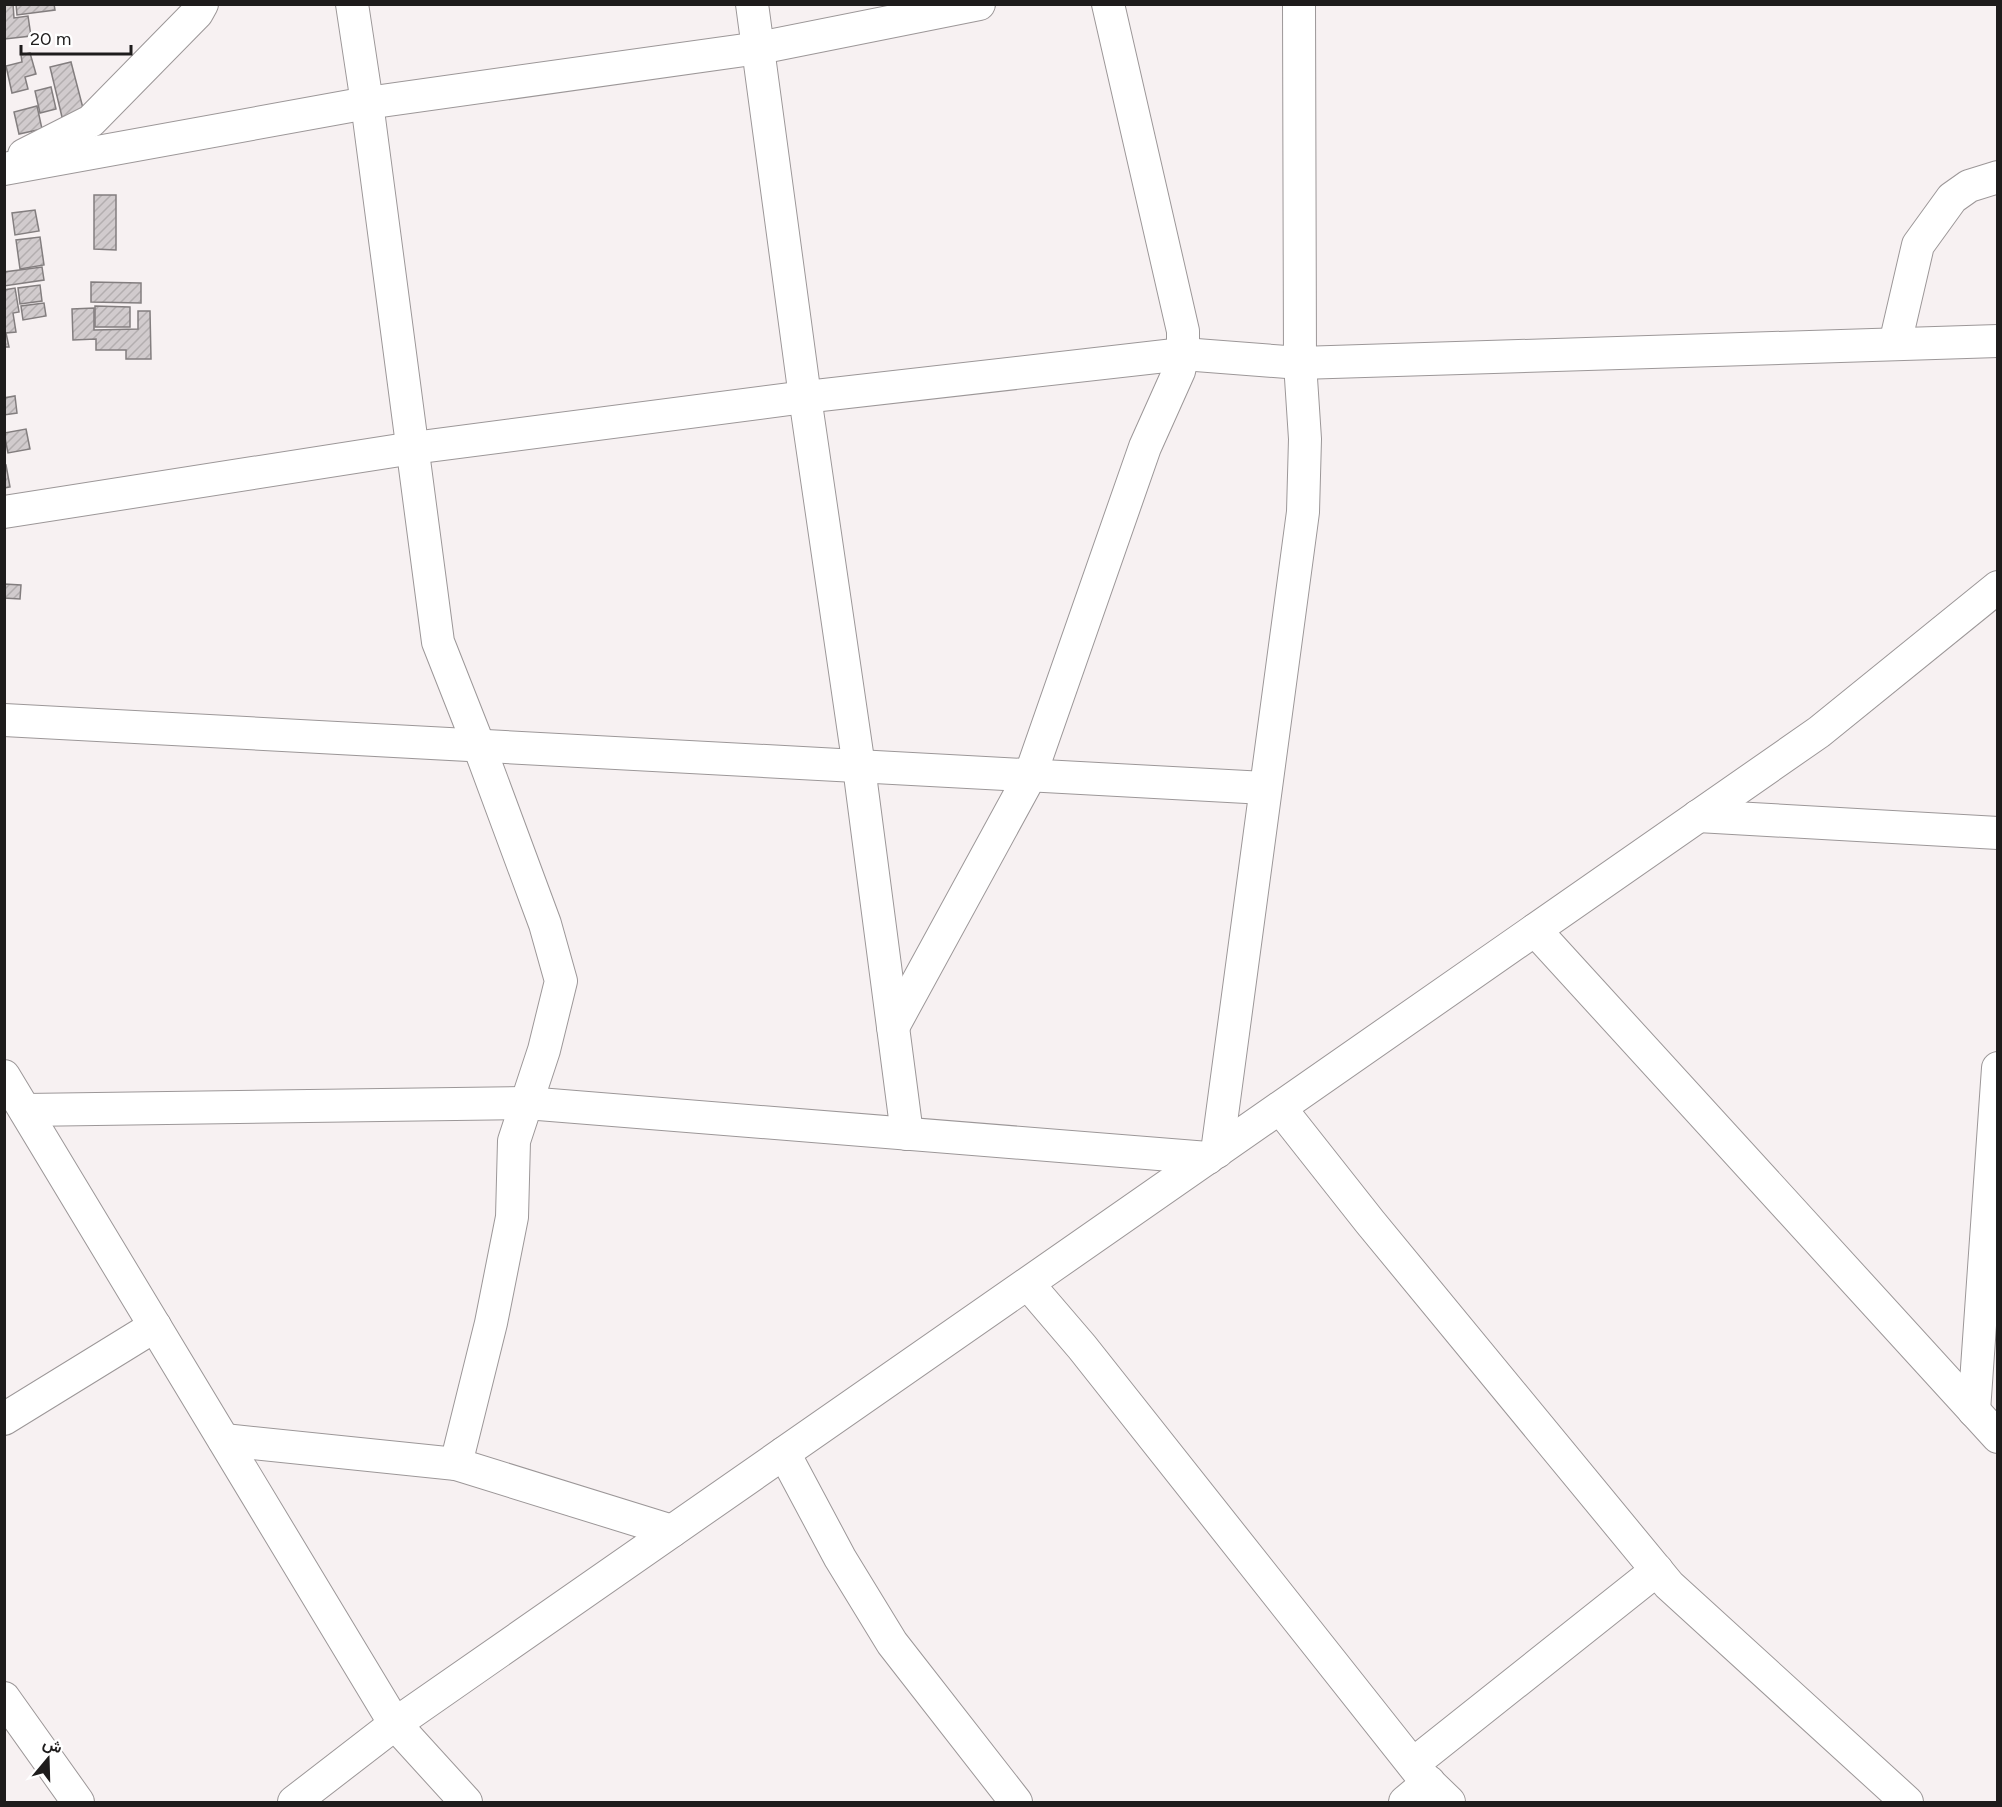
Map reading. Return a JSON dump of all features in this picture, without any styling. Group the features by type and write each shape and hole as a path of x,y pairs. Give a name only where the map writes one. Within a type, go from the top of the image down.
{"street":[{"path":"4,167 91,121 197,13 202,4"},
{"path":"352,4 438,642 545,924 561,981 544,1050 514,1141 512,1217 493,1312 456,1464"},
{"path":"752,4 805,397 859,767 907,1134"},
{"path":"4,167 367,103 759,48 979,4"},
{"path":"893,1027 1030,776 1145,447 1179,371 1183,354 1183,331 1108,4"},
{"path":"1212,1155 1303,512 1305,440 1300,363 1299,4"},
{"path":"1895,344 1918,245 1952,198 1969,186 1998,177"},
{"path":"4,512 413,448 805,397 1183,354 1300,363 1998,341"},
{"path":"294,1803 396,1724 1819,732 1998,587"},
{"path":"4,720 1265,788"},
{"path":"1698,816 1998,833"},
{"path":"1535,930 1998,1437"},
{"path":"1974,1411 1993,1196 1998,1068"},
{"path":"4,1076 396,1724 466,1803"},
{"path":"25,1110 526,1103 907,1134 1212,1155"},
{"path":"1280,1108 1370,1222 1657,1570 1678,1593 1907,1803"},
{"path":"1028,1284 1430,1783"},
{"path":"4,1419 155,1326"},
{"path":"224,1440 456,1464 672,1532"},
{"path":"784,1453 840,1558 892,1643 1016,1803"},
{"path":"1405,1803 1430,1783 1657,1570"},
{"path":"4,1698 78,1803"}],"building":[{"path":"4,4 13,4 14,18 28,16 31,36 5,39"},
{"path":"16,4 54,4 55,10 17,15"},
{"path":"30,53 36,74 25,77 28,89 12,93 6,66 22,62 21,55"},
{"path":"71,62 84,112 62,117 50,67"},
{"path":"51,87 56,109 40,113 35,91"},
{"path":"37,106 42,129 19,134 14,112"},
{"path":"94,195 116,195 116,250 94,249"},
{"path":"35,210 39,231 15,235 12,213"},
{"path":"40,237 44,265 20,269 16,240"},
{"path":"42,267 44,280 4,286 4,272"},
{"path":"91,282 141,283 141,303 91,302"},
{"path":"40,285 42,301 20,304 18,288"},
{"path":"15,288 19,312 13,313 16,332 6,333 9,347 4,347 4,290"},
{"path":"44,303 46,316 23,320 21,306"},
{"path":"95,306 130,307 130,327 95,327"},
{"path":"94,308 94,330 138,329 138,311 150,311 151,359 126,359 126,350 96,350 96,339 73,340 72,309"},
{"path":"15,396 17,413 4,415 4,398"},
{"path":"26,429 30,449 8,453 4,433"},
{"path":"6,465 10,487 4,488 4,466"},
{"path":"4,584 21,585 20,599 4,598"}]}
